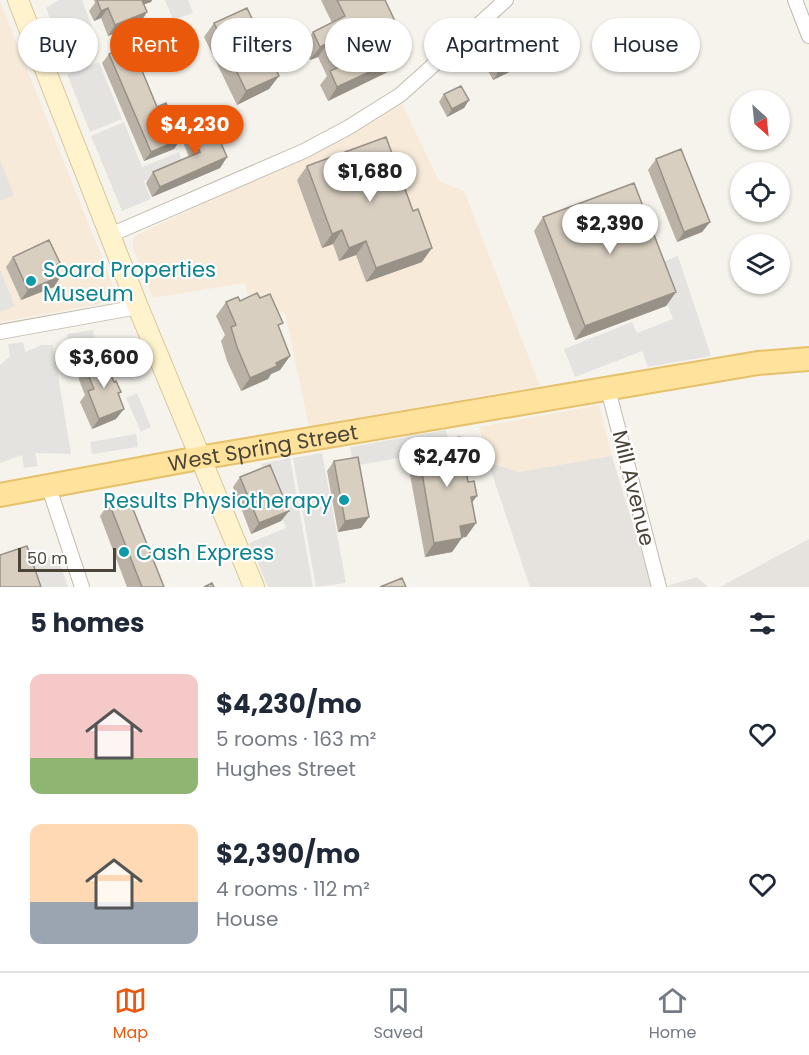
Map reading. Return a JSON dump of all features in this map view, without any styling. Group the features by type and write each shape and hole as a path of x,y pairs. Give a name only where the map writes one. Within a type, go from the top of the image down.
{"main road":[{"path":"18,0 138,307 254,587"},
{"name":"West Spring Street","path":"0,495 199,458 758,363 809,359"}],"street":[{"path":"110,235 304,151 350,127 400,94 506,0"},
{"path":"795,0 809,36"},
{"path":"0,332 138,307"},
{"name":"Mill Avenue","path":"609,389 659,587"},
{"path":"48,485 81,587"}],"shaded area":[{"path":"59,0 82,0 89,18 50,18 46,8"},
{"path":"165,0 188,0 193,13 172,18"},
{"path":"0,1 18,46 18,72 28,72 114,288 109,300 95,305 0,322"},
{"path":"98,62 122,119 90,132 67,74 98,72"},
{"path":"402,104 439,181 464,191 540,386 309,426 285,313 250,299 244,283 153,298 133,248 133,239 138,234 343,139"},
{"path":"124,122 142,167 179,152 184,165 144,181 151,199 122,211 91,136"},
{"path":"0,160 14,195 0,201"},
{"path":"678,256 711,356 648,367 642,351 575,377 564,349 632,322 637,333 673,319 653,266"},
{"path":"0,270 15,306 0,312"},
{"path":"93,330 95,342 70,347 67,334"},
{"path":"113,339 128,370 118,375 103,343"},
{"path":"23,342 25,352 42,345 53,345 71,454 35,453 38,466 24,468 22,455 0,463 0,365 10,356 8,344"},
{"path":"137,393 151,427 141,432 126,398"},
{"path":"599,405 612,456 518,472 488,462 479,427"},
{"path":"446,430 450,449 353,466 350,447"},
{"path":"136,434 138,447 92,454 90,442"},
{"path":"322,453 346,583 316,587 293,458"},
{"path":"612,456 652,587 530,587 488,462 518,472"},
{"path":"290,458 313,587 268,587 249,543 286,528 261,464"},
{"path":"809,539 809,587 720,587"},
{"path":"57,554 68,587 28,587 21,567"},
{"path":"697,577 708,587 664,587"}],"building":[{"path":"97,0 142,0 147,12 132,18 112,18 108,8 101,11"},
{"path":"337,0 385,0 393,18 341,18 345,16"},
{"path":"247,8 252,18 225,18"},
{"path":"325,26 325,44 320,47 313,32"},
{"path":"117,72 143,72 157,107 166,103 181,139 151,152"},
{"path":"237,72 277,72 279,76 246,91"},
{"path":"330,72 369,72 337,87"},
{"path":"461,86 469,100 452,109 444,94"},
{"path":"212,122 227,157 160,187 153,172 200,152 190,131"},
{"path":"386,137 413,211 418,209 432,248 376,268 366,241 349,248 342,230 332,234 307,166"},
{"path":"681,149 710,222 684,232 656,159"},
{"path":"634,183 676,292 585,326 543,217"},
{"path":"49,240 60,263 56,265 61,276 28,290 13,257"},
{"path":"257,293 260,298 270,294 283,323 278,325 290,356 276,363 277,366 250,378 237,347 231,327 236,325 226,302 238,297 240,301"},
{"path":"103,357 121,392 118,393 124,409 99,419 88,391 94,389 86,369 88,363"},
{"path":"460,437 468,482 474,481 477,496 471,497 476,523 460,526 462,538 434,543 417,444"},
{"path":"358,457 369,517 345,521 334,461"},
{"path":"270,465 289,511 259,523 240,477"},
{"path":"123,497 124,501 129,499 164,587 142,587 109,503"},
{"path":"27,546 41,587 0,587 0,555"},
{"path":"402,578 406,587 380,587"}],"place":[{"name":"Soard Properties Museum","path":"31,281"},
{"name":"Results Physiotherapy","path":"344,500"},
{"name":"Cash Express","path":"124,552"}]}
